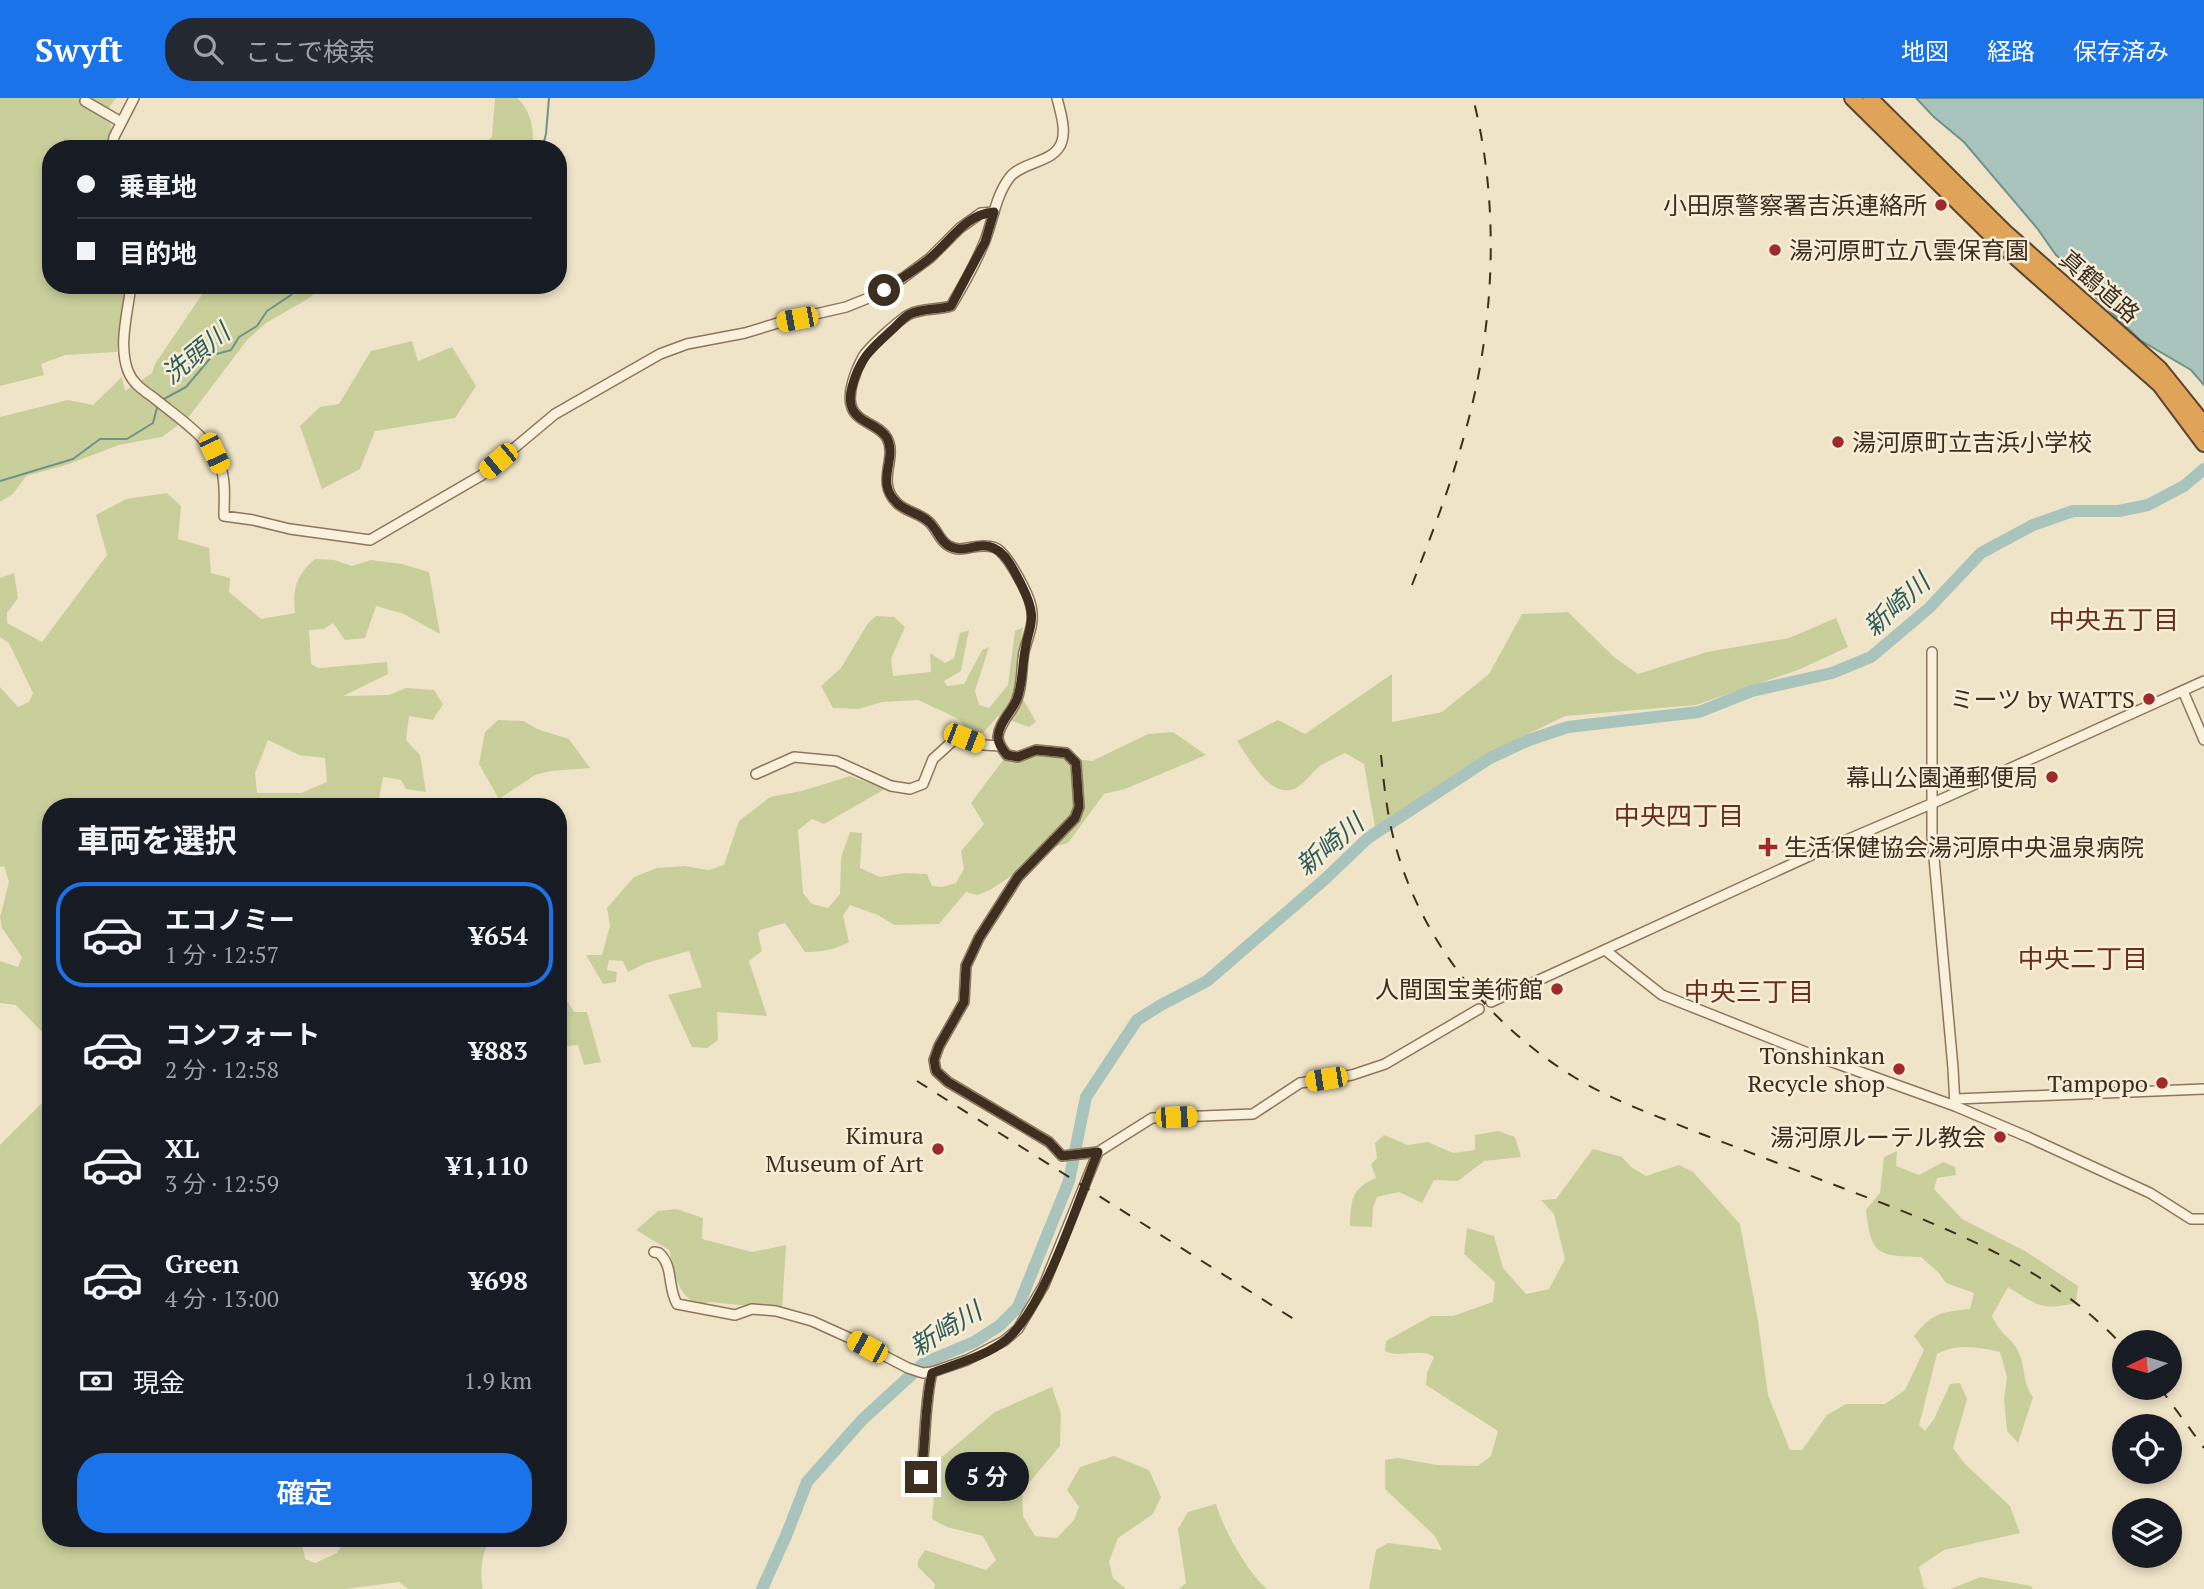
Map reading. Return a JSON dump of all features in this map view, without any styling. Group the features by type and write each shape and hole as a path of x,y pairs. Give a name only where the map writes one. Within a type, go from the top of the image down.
{"highway":[{"path":"1853,98 1997,241 2148,373 2202,435"},
{"name":"真鶴道路","path":"1871,98 2005,232 2160,369 2202,435"}],"street":[{"path":"114,140 134,98"},
{"path":"1057,98 1064,131 1062,144 1053,154 1023,167 1010,177 994,212 985,242 951,306 908,315 864,355 850,398 852,410 861,419 879,428 887,439 890,452 885,474 888,489 898,504 931,523 941,539 951,548 962,550 989,546 999,550 1031,605 1031,634 1024,652 1017,700 1002,723 998,736 1000,746 1007,755 1018,757 1036,750 1066,753 1076,763 1079,807 1075,818 1018,877 979,938 966,966 964,1002 939,1046 934,1060 936,1071 948,1082 1049,1142 1062,1156 1098,1152 1152,1118 1253,1114 1300,1083 1352,1075 1385,1064 1479,1009"},
{"path":"85,102 121,122"},
{"path":"130,294 124,348 128,370 135,384 189,426 214,453 221,469 224,516 290,529 370,540 482,475 555,414 660,354 687,344 745,333 835,310 871,297 930,258 960,228 981,213 994,212"},
{"path":"1931,652 1931,804 1955,1103"},
{"path":"1491,1002 1816,853 2204,681"},
{"path":"2183,691 2204,740"},
{"path":"756,774 794,757 836,761 891,786 910,789 923,784 933,759 955,739 964,738 984,745 1000,746"},
{"path":"1605,950 1662,995 1803,1052 1955,1103 2150,1193 2191,1219 2204,1219"},
{"path":"1955,1103 2204,1089"},
{"path":"654,1252 659,1253 667,1262 677,1304 735,1315 752,1309 776,1311 812,1321 908,1368 928,1373 967,1360 1004,1341 1018,1329 1044,1285 1098,1152"},
{"path":"921,1477 926,1442 928,1373"}],"green space":[{"path":"0,98 116,98 102,117 111,124 109,140 42,140 42,294 124,294 117,352 65,355 41,364 44,375 0,386"},
{"path":"495,98 517,98 531,121 533,140 488,140 492,137"},
{"path":"202,294 314,294 266,323 247,340 188,418 162,437 119,445 66,465 26,476 13,494 0,502 0,417 68,400 93,405 122,377 125,391 152,373 155,364"},
{"path":"412,341 418,361 452,347 476,386 455,418 375,431 360,469 322,489 300,426 320,407 339,404 371,351"},
{"path":"167,493 181,506 178,539 209,548 211,573 230,578 229,592 261,619 295,613 297,583 304,570 315,559 334,560 352,566 371,560 402,564 429,572 440,634 404,614 376,606 365,638 345,640 333,623 324,629 309,630 311,664 319,668 387,662 388,674 343,696 389,695 406,688 434,690 443,704 433,720 409,716 406,740 420,755 426,792 406,789 401,780 383,777 379,798 42,798 42,1032 16,1005 0,1003 0,961 18,967 22,957 2,928 0,917 9,882 4,866 0,867 0,687 18,707 29,702 33,693 9,643 0,637 0,578 14,573 18,598 7,613 7,623 42,642 107,555 96,515 126,499","holes":["268,740 299,755 325,758 327,782 301,793 257,793 255,773"]},
{"path":"1568,612 1614,657 1638,674 1707,652 1789,638 1836,618 1848,647 1798,670 1696,705 1565,716 1493,751 1375,827 1364,764 1345,753 1320,766 1296,788 1287,790 1269,783 1237,741 1278,720 1305,734 1392,674 1392,722 1442,712 1489,674 1522,614"},
{"path":"876,616 894,617 905,627 891,659 893,676 931,672 930,653 945,663 954,658 960,633 969,630 961,671 944,681 947,686 964,684 982,650 989,647 975,691 979,705 989,708 1008,685 1015,631 1023,627 1015,685 1036,722 1029,727 998,716 983,733 970,732 957,718 918,700 882,702 858,709 833,708 821,686 841,668 868,623"},
{"path":"498,720 524,721 537,729 569,739 590,768 535,775 498,798 479,764 485,732"},
{"path":"1173,732 1206,755 1125,789 1104,794 1068,843 1039,851 1014,874 990,890 978,895 966,892 939,924 894,925 878,915 850,905 843,916 849,942 833,949 811,952 805,952 785,923 760,930 758,934 762,951 749,961 767,1016 717,1012 718,1040 707,1048 692,1047 668,995 702,987 689,951 646,963 628,972 623,961 609,960 607,970 617,972 616,982 603,984 586,955 602,955 610,926 607,908 634,877 657,868 684,866 709,870 724,865 739,821 770,797 802,791 850,776 885,789 824,824 812,819 798,830 803,893 812,904 828,908 840,894 841,858 850,832 862,833 860,868 880,877 905,873 927,874 932,886 942,887 956,883 964,869 961,851 984,824 971,803 1003,760 1001,754 1023,753 1092,761 1148,734"},
{"path":"567,1002 574,1012 587,1012 601,1062 584,1065 578,1045 567,1046"},
{"path":"42,1103 42,1547 303,1547 305,1559 315,1563 337,1553 341,1547 486,1547 482,1562 483,1589 408,1589 399,1582 346,1589 0,1589 0,1145"},
{"path":"1498,1131 1515,1137 1521,1157 1484,1161 1458,1181 1434,1180 1422,1203 1399,1192 1377,1197 1373,1208 1372,1227 1350,1226 1354,1196 1362,1186 1376,1178 1371,1164 1377,1158 1375,1143 1384,1135 1408,1145 1428,1142 1453,1153 1475,1150 1475,1135"},
{"path":"1593,1149 1622,1157 1631,1167 1646,1176 1679,1165 1693,1172 1740,1224 1768,1395 1790,1450 1802,1450 1827,1415 1846,1404 1885,1404 1905,1390 1924,1350 1914,1336 1938,1315 1970,1309 1974,1293 1946,1283 1921,1257 1894,1255 1879,1250 1870,1236 1866,1210 1880,1193 1884,1157 1897,1151 1896,1166 1919,1175 1943,1162 1955,1167 1956,1175 1937,1178 1934,1189 1962,1219 2025,1251 2078,1286 2076,1303 2054,1306 2039,1305 2008,1287 1992,1316 2018,1351 2027,1386 2033,1397 2018,1443 2007,1431 2004,1399 2007,1377 2000,1352 1984,1349 1960,1347 1937,1354 1919,1425 1925,1431 1934,1419 1950,1384 1960,1383 1967,1399 1953,1448 1965,1464 2010,1506 2020,1533 1944,1550 1919,1567 1924,1588 1929,1589 1369,1589 1376,1550 1388,1543 1442,1550 1435,1536 1385,1489 1385,1460 1398,1458 1437,1465 1478,1466 1491,1456 1498,1431 1426,1385 1427,1373 1434,1357 1423,1353 1397,1354 1385,1351 1386,1341 1431,1316 1453,1316 1493,1302 1495,1282 1464,1254 1467,1228 1494,1236 1503,1268 1526,1294 1549,1289 1565,1259 1554,1214 1541,1200 1556,1199"},
{"path":"676,1209 703,1218 702,1239 752,1252 786,1245 782,1309 710,1302 698,1305 685,1295 678,1282 669,1250 636,1230 658,1211"},
{"path":"1052,1387 1061,1414 1060,1446 1022,1491 1023,1516 1035,1536 1057,1538 1074,1520 1079,1507 1067,1490 1080,1467 1114,1456 1149,1470 1161,1497 1153,1514 1118,1538 1109,1562 1113,1578 1126,1589 934,1589 935,1584 918,1567 918,1561 925,1550 986,1570 996,1560 983,1536 947,1527 932,1519 937,1461 995,1412"},
{"path":"1216,1504 1237,1550 1267,1589 1179,1589 1186,1583 1178,1529 1188,1512"},
{"path":"1981,1577 2031,1586 2033,1589 1950,1589"}],"water":[{"path":"1916,98 2204,98 2204,385 2191,370 2140,340 2089,291 2077,272 2056,255 2037,228 1964,142"}],"waterway":[{"name":"洗頭川","path":"544,140 549,98"},
{"name":"洗頭川","path":"162,400 186,387 213,355 231,350 239,337 257,326 267,311 292,294"},
{"name":"洗頭川","path":"0,481 73,459 100,439 127,439 153,423 158,404"},
{"name":"新崎川","path":"762,1589 807,1482 862,1420 924,1363 974,1342 999,1326 1018,1307 1069,1181 1086,1097 1137,1020 1207,981 1324,880 1368,838 1490,758 1529,740 1568,727 1699,712 1752,691 1832,673 1871,657 1929,608 1981,553 2033,525 2073,511 2119,511 2148,505 2184,486 2204,469"}],"railway":[{"path":"1412,585 1444,501 1472,408 1487,320 1491,230 1488,185 1473,98"},
{"path":"1381,755 1395,844 1422,914 1462,977 1487,1006 1543,1056 1589,1086 1635,1108 1887,1205 1984,1247 2043,1280 2072,1300 2112,1335"},
{"path":"917,1081 1300,1323"},
{"path":"2169,1400 2204,1448"}],"place":[{"name":"小田原警察署吉浜連絡所","path":"1941,205"},
{"name":"湯河原町立八雲保育園","path":"1775,250"},
{"name":"湯河原町立吉浜小学校","path":"1838,442"},
{"name":"ミーツ by WATTS","path":"2149,699"},
{"name":"幕山公園通郵便局","path":"2052,777"},
{"name":"生活保健協会湯河原中央温泉病院","path":"1768,847"},
{"name":"人間国宝美術館","path":"1557,989"},
{"name":"Tonshinkan Recycle shop","path":"1899,1069"},
{"name":"Tampopo","path":"2162,1083"},
{"name":"湯河原ルーテル教会","path":"2000,1137"},
{"name":"Kimura Museum of Art","path":"938,1149"}],"district":[{"name":"中央五丁目","path":"2114,619"},
{"name":"中央四丁目","path":"1679,815"},
{"name":"中央二丁目","path":"2083,958"},
{"name":"中央三丁目","path":"1749,991"}],"route":[{"path":"884,290 930,258 960,228 981,213 994,212 985,242 951,306 908,315 864,355 850,398 852,410 861,419 879,428 887,439 890,452 885,474 888,489 898,504 931,523 941,539 951,548 962,550 989,546 999,550 1018,580 1031,605 1031,634 1024,652 1017,700 1002,723 998,736 1000,746 1007,755 1018,757 1036,750 1066,753 1076,763 1079,807 1075,818 1018,877 979,938 966,966 964,1002 939,1046 934,1060 936,1071 948,1082 1049,1142 1062,1156 1098,1152 1044,1285 1018,1329 1004,1341 967,1360 932,1373 921,1477"}]}
